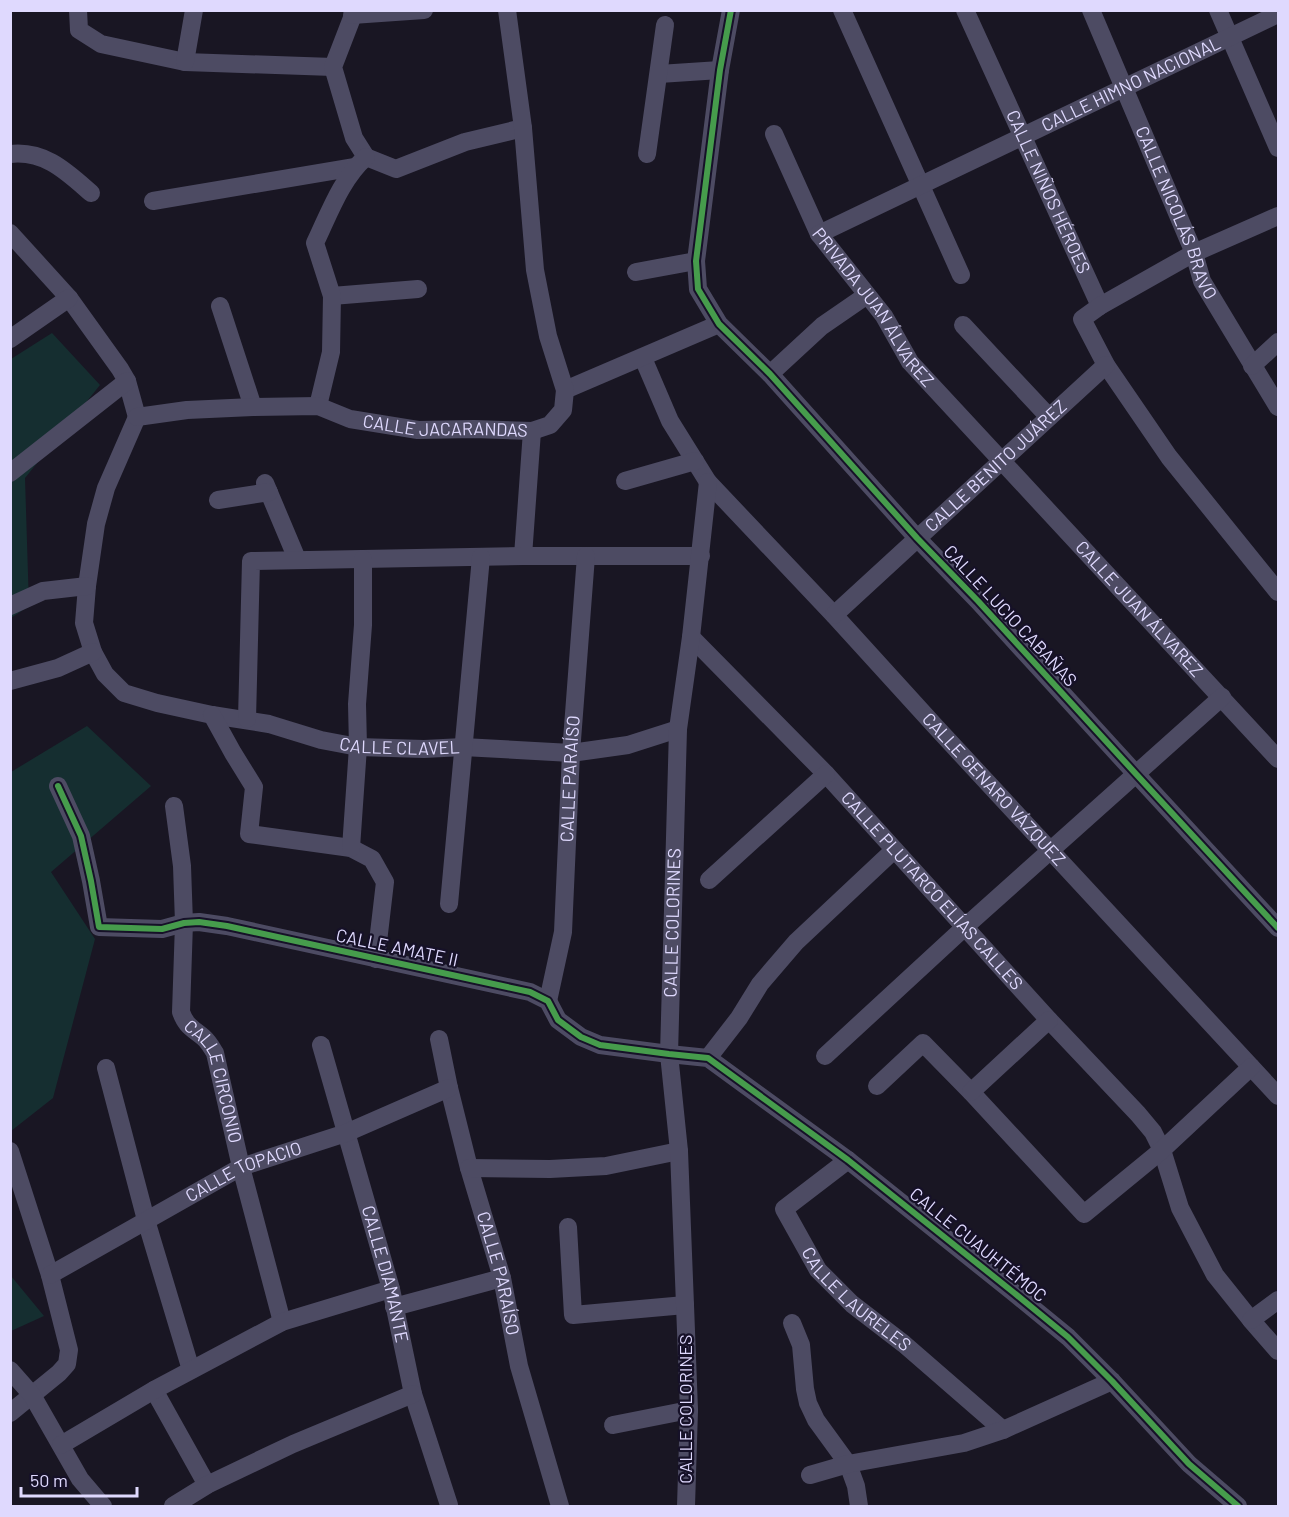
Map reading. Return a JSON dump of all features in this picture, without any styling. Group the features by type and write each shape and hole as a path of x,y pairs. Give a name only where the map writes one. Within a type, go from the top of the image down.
{"street":[{"path":"78,10 79,30 100,44 185,62 333,67"},
{"path":"185,62 194,10"},
{"path":"318,406 331,352 332,296 315,243 339,194 360,162 333,67 353,13 424,10"},
{"path":"507,10 524,128 535,270 549,336 565,390 719,324"},
{"name":"CALLE LUCIO CABAÑAS","path":"731,10 720,70 696,261 698,289 719,324 770,374 917,538 978,601 1278,928"},
{"path":"842,10 961,275"},
{"name":"CALLE NIÑOS HÉROES","path":"964,10 1100,306"},
{"name":"CALLE NICOLÁS BRAVO","path":"1091,10 1194,253 1202,282 1278,407"},
{"path":"1218,10 1278,148"},
{"name":"CALLE HIMNO NACIONAL","path":"819,234 1278,14"},
{"path":"647,154 665,25"},
{"path":"659,74 720,70"},
{"path":"153,201 360,162 396,169 465,142 524,128"},
{"name":"PRIVADA JUAN ÁLVAREZ","path":"774,134 819,234 884,316 910,362 1001,461"},
{"path":"10,154 41,156 64,169 91,193"},
{"path":"1275,581 1169,457 1106,365 1082,319 1100,306 1194,253 1278,216"},
{"path":"10,681 58,668 93,652 84,623 96,524 106,488 137,417 127,381 64,292 12,237"},
{"path":"636,272 696,261"},
{"path":"332,296 418,289"},
{"path":"10,339 64,292"},
{"path":"770,374 822,326 867,295"},
{"path":"220,306 253,406"},
{"path":"963,325 1049,417"},
{"path":"1252,366 1278,342"},
{"path":"643,358 669,421 708,482"},
{"name":"CALLE BENITO JUÁREZ","path":"834,615 1106,365"},
{"path":"10,473 127,381"},
{"name":"CALLE JACARANDAS","path":"137,417 187,410 253,406 318,406 350,419 418,430 532,431 550,425 563,410 565,390"},
{"path":"523,556 532,431"},
{"path":"625,481 695,461"},
{"name":"CALLE JUAN ÁLVAREZ","path":"1001,461 1278,759"},
{"name":"CALLE COLORINES","path":"686,1506 689,1410 679,1151 669,1054 678,729 701,556 708,482"},
{"name":"CALLE GENARO VÁZQUEZ","path":"708,482 834,615 1278,1096"},
{"path":"218,500 267,488 297,559"},
{"path":"247,719 251,561 523,556 701,556"},
{"name":"CALLE PARAÍSO","path":"548,1001 562,932 571,753 586,556"},
{"path":"449,904 481,557"},
{"path":"351,848 358,747 357,704 363,625 363,558"},
{"path":"10,606 43,591 87,586"},
{"name":"CALLE PLUTARCO ELÍAS CALLES","path":"691,637 826,774 1153,1132 1162,1150 1180,1208 1215,1275 1278,1351"},
{"name":"CALLE CLAVEL","path":"93,652 105,674 124,693 212,715 269,724 321,740 358,747 424,749 463,747 571,753 628,745 678,729"},
{"path":"825,1056 966,926 1222,697"},
{"path":"212,715 254,787 249,834 351,848 372,859 385,882 376,959"},
{"path":"709,880 826,774"},
{"name":"CALLE AMATE II","path":"58,786 81,836 99,927 162,929 184,923 199,922 227,926 530,992 548,1001"},
{"name":"CALLE CIRCONIO","path":"174,806 182,866 184,923 181,1012 185,1022 205,1038 215,1053 241,1167 282,1322"},
{"path":"548,1001 558,1020 581,1037 600,1045 708,1058 739,1018 760,984 796,942 894,850"},
{"path":"971,1092 1049,1020"},
{"name":"CALLE PARAÍSO","path":"439,1039 470,1168 502,1278 519,1366 560,1506"},
{"path":"877,1086 923,1043 1084,1214 1162,1150 1251,1067"},
{"name":"CALLE DIAMANTE","path":"321,1045 393,1298 413,1394 447,1506"},
{"name":"CALLE CUAUHTÉMOC","path":"708,1058 848,1160 1068,1337 1229,1503"},
{"path":"106,1068 146,1220 191,1370"},
{"name":"CALLE TOPACIO","path":"50,1275 241,1167 346,1133 449,1088"},
{"path":"10,1151 50,1275 69,1350 67,1364 59,1373 10,1413"},
{"path":"470,1168 550,1169 606,1166 679,1151"},
{"name":"CALLE LAURELES","path":"848,1160 784,1209 818,1270 852,1304 904,1344 1003,1430"},
{"path":"568,1227 573,1315 685,1305"},
{"path":"61,1445 154,1390 282,1322 502,1278"},
{"path":"1251,1320 1278,1300"},
{"path":"792,1323 801,1345 808,1403 816,1420 848,1464 856,1486 859,1506"},
{"path":"10,1370 32,1395 80,1479 103,1506"},
{"path":"810,1475 848,1464 963,1443 1003,1430 1112,1381"},
{"path":"154,1390 207,1485"},
{"path":"173,1506 207,1485 293,1444 413,1394"},
{"path":"613,1425 689,1410"}],"green space":[{"path":"52,333 100,385 25,478 29,606 11,618 11,359"},
{"path":"87,726 151,786 51,872 95,939 53,1098 11,1131 11,772"},
{"path":"11,1276 44,1316 10,1331"}],"cycle path":[{"path":"731,10 720,70 696,261 698,289 719,324 770,374 917,538 978,601 1278,928"},
{"path":"58,786 81,836 99,927 162,929 184,923 199,922 227,926 530,992 548,1001 558,1020 581,1037 600,1045 708,1058 848,1160 1068,1337 1189,1464 1238,1506"}]}
